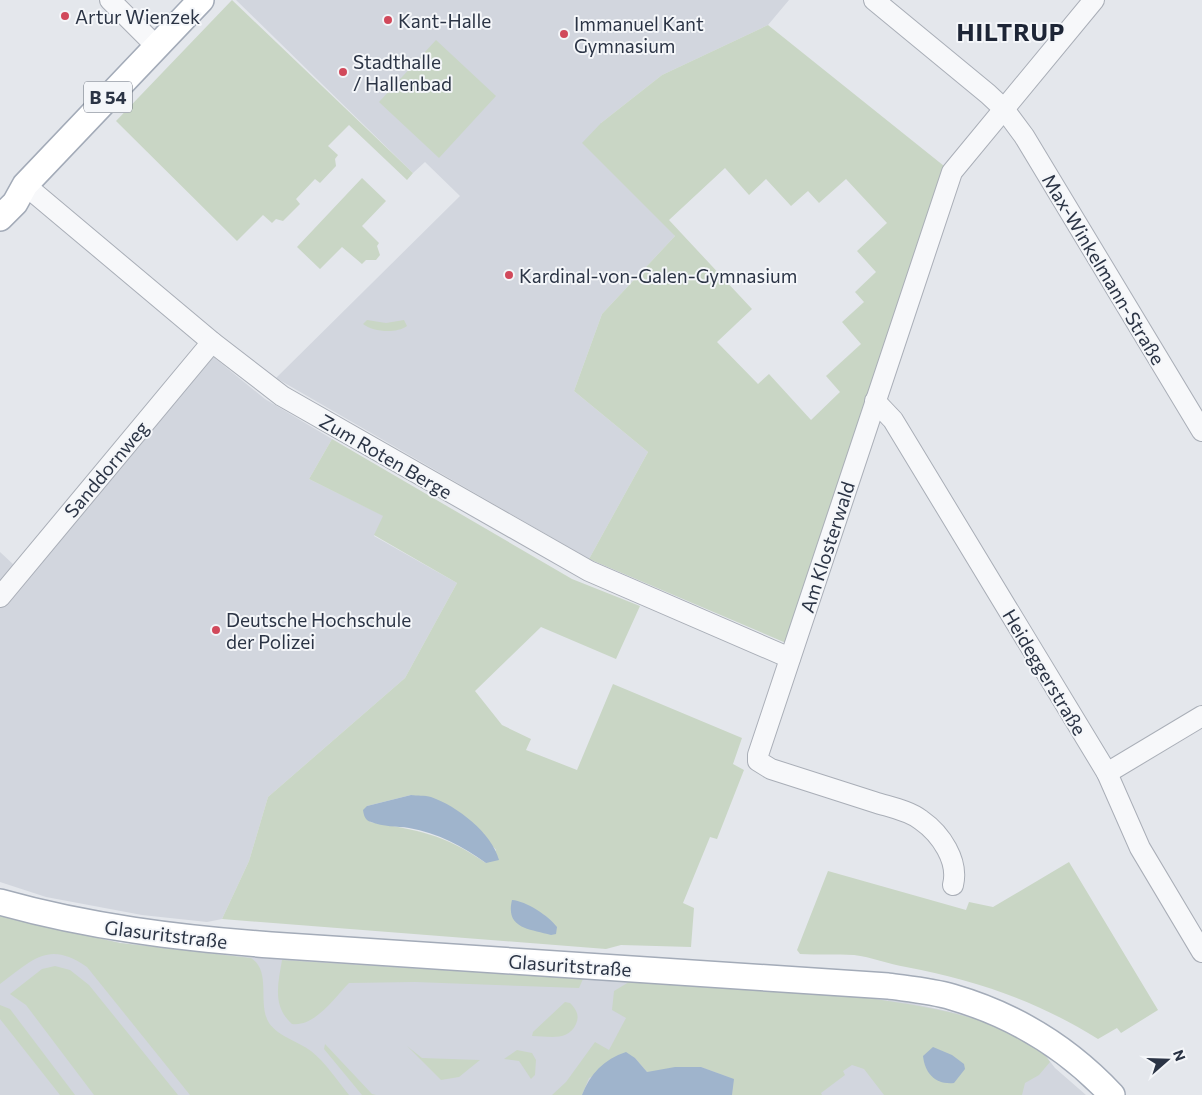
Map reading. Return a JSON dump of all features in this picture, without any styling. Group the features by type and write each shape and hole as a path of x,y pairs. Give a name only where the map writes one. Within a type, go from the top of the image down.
{"main road":[{"name":"B 54","path":"0,218 15,203 25,185 201,0"},
{"name":"B 54","path":"0,202 7,194 25,185"},
{"name":"Glasuritstraße","path":"0,902 76,921 177,937 314,948 888,986 917,990 951,996 1014,1020 1070,1056 1112,1095"}],"street":[{"path":"110,0 156,46"},
{"path":"874,0 1004,109"},
{"name":"Am Klosterwald","path":"953,885 955,869 952,859 921,820 884,805 771,769 758,761 760,746 952,172 1094,0"},
{"name":"Max-Winkelmann-Straße","path":"1004,109 1024,136 1202,431"},
{"name":"Zum Roten Berge","path":"25,185 212,342 282,396 556,554 599,576 790,658"},
{"name":"Sanddornweg","path":"0,597 212,342"},
{"name":"Heideggerstraße","path":"875,400 893,420 1107,773 1140,848 1202,952"},
{"path":"1107,773 1202,716"}],"shaded area":[{"name":"Kardinal-von-Galen-Gymnasium","path":"236,0 789,0 768,25 662,75 601,123 675,236 602,314 574,391 648,452 589,559 276,378 460,196 425,162 413,173"},
{"name":"Deutsche Hochschule der Polizei","path":"211,355 265,399 332,439 309,479 384,516 374,536 457,583 405,678 268,797 249,861 222,919 207,922 142,915 46,897 0,882 0,552 28,578"},
{"path":"30,923 120,943 228,956 823,994 906,1002 965,1015 1045,1055 1055,1068 1086,1095 0,1095 0,946"}],"green space":[{"path":"232,0 413,173 407,180 349,125 328,146 338,155 335,159 336,166 320,183 315,179 296,199 300,204 283,221 276,219 272,223 263,215 237,241 116,121"},
{"path":"768,25 944,166 786,643 589,559 648,452 574,391 602,314 675,236 582,143 601,123 662,75","holes":["725,168 749,195 766,179 791,206 808,191 819,203 846,179 887,223 857,251 876,272 855,292 864,302 842,322 861,344 826,376 840,392 811,420 769,374 758,384 717,342 752,309 669,220"]},
{"path":"436,40 496,96 439,158 379,102"},
{"path":"362,178 386,201 362,226 379,243 377,246 380,255 376,260 366,260 362,264 342,247 320,269 297,247"},
{"path":"367,320 386,323 404,320 407,326 391,331 378,330 363,324"},
{"path":"332,439 572,579 640,606 616,659 541,627 475,691 502,725 531,739 526,750 577,770 613,684 742,738 733,764 744,770 717,839 710,837 683,903 694,908 691,947 621,945 606,949 222,919 249,861 268,797 405,678 457,583 374,535 383,516 309,479","holes":["411,795 464,816 496,850 486,863 443,839 417,831 370,822 367,806"]},
{"path":"1069,862 1158,1010 1121,1033 1117,1028 1098,1039 1052,1013 1029,1003 958,979 860,956 800,954 797,950 828,871 966,910 969,902 993,907"},
{"path":"0,916 120,943 251,958 261,971 264,1007 269,1023 278,1032 311,1051 349,1095 190,1095 87,967 62,955 51,954 41,956 32,961 0,984"},
{"path":"282,960 583,979 579,988 415,982 349,983 316,1016 300,1024 292,1024 281,1010 279,1002 278,986"},
{"path":"55,966 70,970 89,985 178,1095 94,1095 26,1005 10,994 42,969"},
{"path":"629,982 787,990 854,996 919,1006 977,1019 1022,1038 1050,1062 1039,1075 1025,1083 1022,1095 884,1095 864,1069 852,1065 843,1071 845,1075 821,1093 822,1095 732,1095 733,1079 701,1067 647,1072 635,1058 589,1078 582,1095 552,1095 566,1082 595,1042 609,1050 626,1018 612,1010 614,991"},
{"path":"565,1002 570,1003 577,1012 578,1018 572,1030 563,1036 557,1037 532,1036 533,1032"},
{"path":"0,1005 10,1009 75,1095 60,1095 0,1019"},
{"path":"325,1044 372,1094 376,1095 362,1095 324,1049"},
{"path":"407,1046 422,1058 480,1060 459,1077 441,1080"},
{"path":"517,1050 532,1053 536,1060 535,1075 531,1079 519,1061 504,1059"}],"water":[{"path":"411,795 431,797 462,814 489,840 499,860 486,863 468,851 440,837 420,830 376,824 365,818 363,810 367,806"},
{"path":"512,900 524,903 543,914 557,927 556,934 551,935 521,926 512,917"},
{"path":"933,1047 952,1055 964,1064 965,1069 954,1083 937,1080 932,1077 926,1068 923,1056"},
{"path":"626,1052 635,1058 647,1072 675,1067 701,1067 734,1079 732,1095 582,1095 589,1080 599,1068 611,1059"}],"place":[{"name":"Artur Wienzek","path":"65,16"},
{"name":"Kant-Halle","path":"388,20"},
{"name":"Immanuel Kant Gymnasium","path":"564,34"},
{"name":"Stadthalle / Hallenbad","path":"343,72"},
{"name":"Kardinal-von-Galen-Gymnasium","path":"509,275"},
{"name":"Deutsche Hochschule der Polizei","path":"216,630"}],"district":[{"name":"HILTRUP","path":"1011,31"}]}
